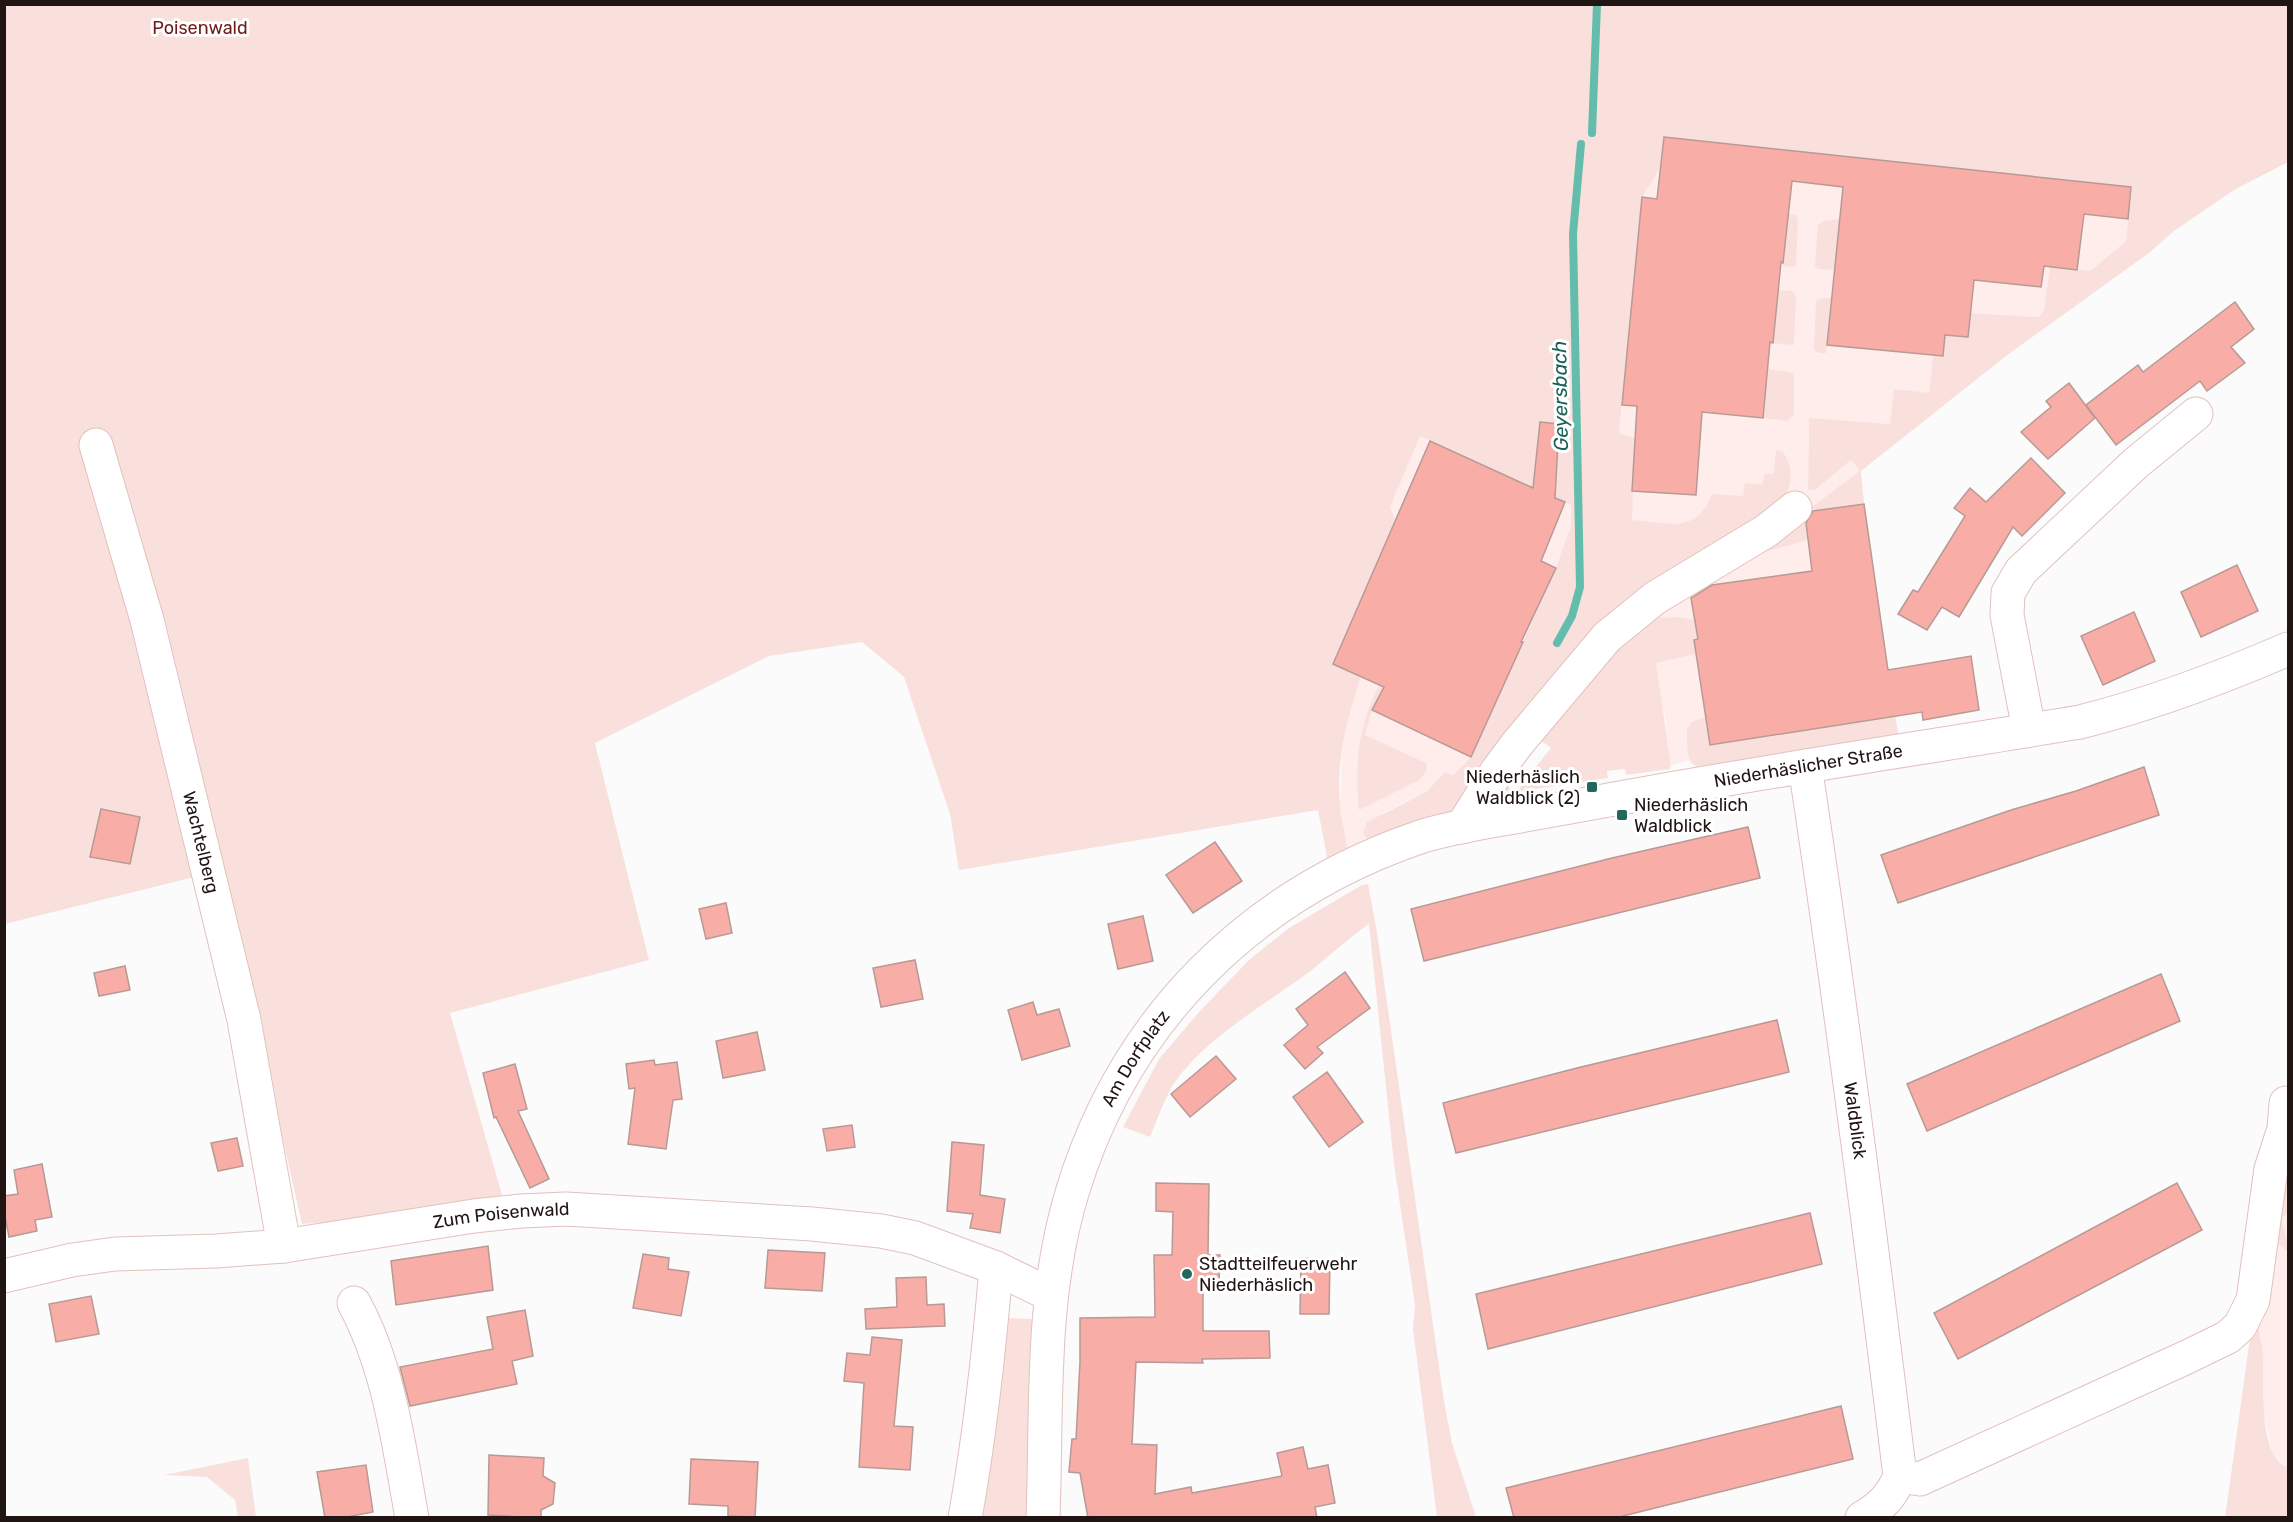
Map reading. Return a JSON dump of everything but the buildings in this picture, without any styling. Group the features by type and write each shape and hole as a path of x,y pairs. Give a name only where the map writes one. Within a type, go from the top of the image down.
{"street":[{"path":"2029,730 2007,615 2008,593 2021,571 2136,463 2196,414"},
{"name":"Wachtelberg","path":"96,445 147,620 239,997 284,1246"},
{"path":"1462,827 1517,744 1607,637 1655,598 1758,536 1795,508"},
{"name":"Niederhäslicher Straße","path":"1315,885 1371,856 1419,838 1462,827 1684,785 2080,723 2126,711 2186,690 2289,649"},
{"name":"Waldblick","path":"1805,766 1832,937 1866,1188 1900,1476"},
{"name":"Am Dorfplatz","path":"1043,1518 1051,1295 1060,1240 1073,1191 1099,1124 1138,1050 1170,1007 1207,966 1245,931 1276,908 1315,885"},
{"path":"1862,1518 1893,1494 1900,1476 1920,1479 2187,1357 2228,1337 2240,1326 2253,1300 2271,1169 2284,1129 2286,1103 2289,1103"},
{"name":"Zum Poisenwald","path":"4,1276 72,1260 115,1254 284,1246 474,1216 566,1209 812,1224 881,1231 915,1238 996,1268"},
{"path":"965,1518 985,1390 996,1268 1051,1295"},
{"path":"354,1303 366,1326 394,1416 412,1518"}],"shaded area":[{"path":"1664,137 2131,187 2126,241 2090,271 2050,266 2044,310 2039,317 1970,313 1943,356 1933,356 1929,393 1890,424 1809,419 1808,490 1815,490 1851,460 1860,471 1899,739 1692,765 1689,761 1671,765 1665,716 1636,629 1657,618 1650,595 1683,549 1632,520 1632,491 1619,433 1642,197 1661,167"},
{"path":"1420,436 1571,505 1571,525 1556,568 1471,757 1453,775 1445,773 1426,792 1382,813 1370,842 1345,854 1347,843 1340,806 1342,755 1346,723 1361,677 1333,664 1389,507"},
{"path":"2288,1214 2288,1467 2273,1454 2263,1411 2263,1356 2258,1327 2281,1216"}],"green space":[{"name":"Poisenwald","path":"5,5 2288,5 2288,162 2234,190 2174,231 2149,253 2006,356 1861,471 1864,504 1805,512 1860,471 1851,460 1815,490 1808,490 1809,418 1890,424 1894,389 1929,393 1933,355 1943,356 1945,335 1970,313 2039,317 2044,310 2050,266 2090,271 2126,241 2131,187 1664,137 1661,167 1642,197 1619,433 1635,439 1632,520 1679,524 1698,516 1712,494 1743,496 1745,483 1762,485 1765,473 1774,474 1776,450 1783,452 1789,463 1791,474 1789,486 1785,497 1693,566 1454,812 1370,842 1363,833 1367,822 1426,792 1445,772 1453,775 1471,757 1556,568 1571,525 1571,505 1420,436 1390,507 1396,522 1333,664 1361,677 1351,708 1341,756 1340,805 1347,847 1345,854 1328,862 1318,810 959,870 950,814 904,677 862,642 769,656 595,743 649,960 450,1013 504,1202 422,1215 302,1224 266,1065 210,873 5,924"},
{"path":"1789,214 1795,215 1798,219 1796,265 1793,267 1783,266"},
{"path":"1840,219 1834,270 1818,269 1815,266 1818,225 1824,221"},
{"path":"1778,290 1792,291 1796,296 1794,345 1773,343"},
{"path":"1831,298 1826,353 1820,353 1814,350 1816,301"},
{"path":"1768,369 1793,373 1794,414 1788,421 1763,418"},
{"path":"1805,512 1808,540 1765,550"},
{"path":"1877,592 1879,611 1694,639 1696,654 1656,663 1670,769 1626,775 1625,769 1607,771 1608,778 1529,790 1530,800 1502,803 1495,794 1501,782 1516,792 1551,748 1537,738 1627,634 1657,618 1677,617 1695,620"},
{"path":"1393,668 1372,710 1365,735 1426,763 1426,770 1419,780 1359,810 1357,780 1364,723 1380,683"},
{"path":"1895,716 1899,739 1702,770 1692,762 1688,753 1687,729 1692,722 1706,717 1710,745"},
{"path":"1368,884 1377,932 1444,1401 1452,1443 1476,1517 1437,1517 1413,1329 1415,1305 1394,1164 1369,924 1310,972 1235,1024 1203,1050 1177,1079 1150,1137 1123,1127 1159,1059 1200,1011 1249,960 1289,928 1362,885"},
{"path":"2288,1167 2288,1214 2281,1217 2288,1246 2287,1251 2274,1241 2276,1216"},
{"path":"1007,1318 1033,1319 1028,1517 972,1518"},
{"path":"2258,1327 2263,1355 2263,1402 2267,1435 2278,1461 2288,1467 2288,1517 2225,1518 2250,1338"},
{"path":"248,1458 256,1517 238,1517 235,1500 207,1477 164,1475"}],"waterway":[{"name":"Geyersbach","path":"1592,133 1597,4"},
{"name":"Geyersbach","path":"1557,643 1572,616 1580,587 1573,234 1581,144"}],"place":[{"name":"Niederhäslich Waldblick (2)","path":"1592,787"},
{"name":"Niederhäslich Waldblick","path":"1622,815"},
{"name":"Stadtteilfeuerwehr Niederhäslich","path":"1187,1274"}]}
